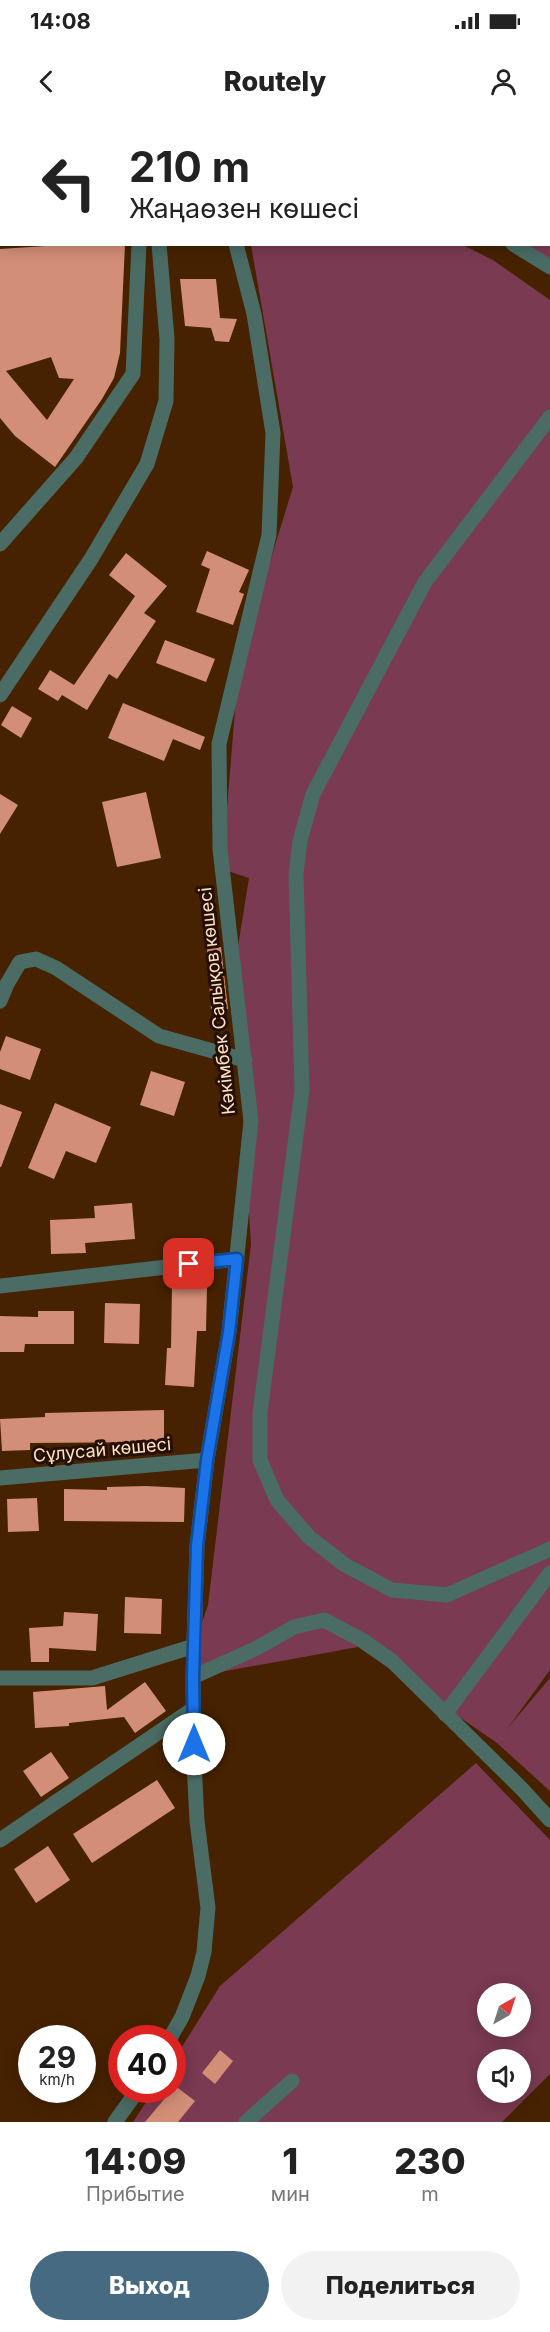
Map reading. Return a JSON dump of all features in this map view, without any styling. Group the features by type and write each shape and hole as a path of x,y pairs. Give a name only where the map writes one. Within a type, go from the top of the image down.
{"street":[{"path":"0,544 76,458 133,374 139,246"},
{"path":"0,695 90,559 147,464 166,401 167,339 159,246"},
{"name":"Кәкімбек Салықов көшесі","path":"177,2025 191,1998 198,1976 204,1952 208,1908 197,1821 193,1709 197,1546 207,1460 229,1332 251,1121 220,849 219,744 268,535 273,433 254,314 237,246"},
{"path":"516,246 550,267"},
{"path":"550,417 425,582 313,794 300,841 296,874 302,1090 260,1413 260,1460 277,1500 309,1537 345,1565 392,1590 447,1594 550,1550"},
{"path":"0,1001 20,962 36,959 56,968 159,1036 245,1060"},
{"path":"0,1286 237,1259"},
{"name":"Сұлусай көшесі","path":"0,1478 207,1460"},
{"path":"445,1713 550,1573"},
{"path":"193,1677 257,1648 294,1627 324,1620 362,1640 392,1661 522,1789 550,1820"},
{"path":"0,1678 92,1678 194,1646"},
{"path":"0,1840 193,1709"},
{"path":"246,2122 292,2081"},
{"path":"115,2122 129,2103"}],"shaded area":[{"path":"251,246 465,246 493,260 550,300 550,1670 507,1729 550,1678 550,1791 497,1743 358,1647 193,1677 194,1646 208,1605 251,1244 234,971 249,878 222,869 239,662 293,487"},
{"path":"506,246 550,246 550,271"},
{"path":"476,1763 550,1840 550,2074 531,2093 531,2049 477,2049 477,2103 521,2103 502,2122 133,2122 145,2103 186,2103 186,2040 220,1986"}],"building":[{"path":"45,246 125,246 120,353 114,378 55,467 15,436 0,418 0,249","holes":["51,357 59,378 74,379 47,420 6,371"]},
{"path":"180,279 216,279 220,318 237,319 229,342 215,341 211,328 185,326"},
{"path":"207,551 249,570 239,592 244,594 233,625 196,612 210,569 201,565"},
{"path":"126,553 167,586 144,613 156,621 117,679 109,674 87,710 62,695 58,701 38,689 50,670 74,685 135,596 109,575"},
{"path":"165,640 215,659 206,682 156,663"},
{"path":"123,703 205,737 200,750 173,739 164,761 108,738"},
{"path":"12,706 32,718 21,738 1,725"},
{"path":"146,792 161,858 117,867 102,802"},
{"path":"0,794 18,805 0,834"},
{"path":"221,947 228,1009 211,1010 207,948"},
{"path":"6,1036 41,1049 30,1080 0,1069 0,1052"},
{"path":"151,1071 185,1082 174,1116 140,1105"},
{"path":"55,1103 111,1127 96,1163 66,1151 54,1179 28,1168"},
{"path":"0,1104 22,1112 1,1167 0,1167"},
{"path":"132,1203 135,1239 85,1243 86,1253 51,1254 50,1220 95,1218 94,1206"},
{"path":"172,1285 207,1286 206,1331 197,1331 194,1387 165,1385 167,1348 171,1348"},
{"path":"105,1303 140,1304 139,1344 104,1343"},
{"path":"38,1311 74,1311 74,1344 25,1344 24,1352 0,1352 0,1316 38,1317"},
{"path":"164,1410 164,1442 30,1443 30,1450 2,1451 0,1419 45,1417 45,1413"},
{"path":"107,1487 185,1488 184,1522 64,1521 64,1489 107,1490"},
{"path":"37,1498 39,1531 8,1532 7,1499"},
{"path":"125,1597 162,1599 161,1634 124,1633"},
{"path":"64,1612 98,1614 96,1651 49,1648 49,1662 31,1662 29,1628 63,1626"},
{"path":"145,1682 166,1711 135,1733 124,1717 69,1723 69,1726 35,1728 33,1692 105,1686 107,1710"},
{"path":"51,1752 69,1778 41,1797 23,1771"},
{"path":"157,1780 175,1808 92,1863 73,1834"},
{"path":"48,1846 70,1880 36,1903 14,1869"},
{"path":"220,2050 233,2061 215,2084 202,2073"},
{"path":"186,2094 195,2101 178,2122 145,2122 161,2103 186,2103"}],"route":[{"path":"189,1264 237,1259 229,1332 207,1460 197,1546 193,1677 194,1744"}]}
